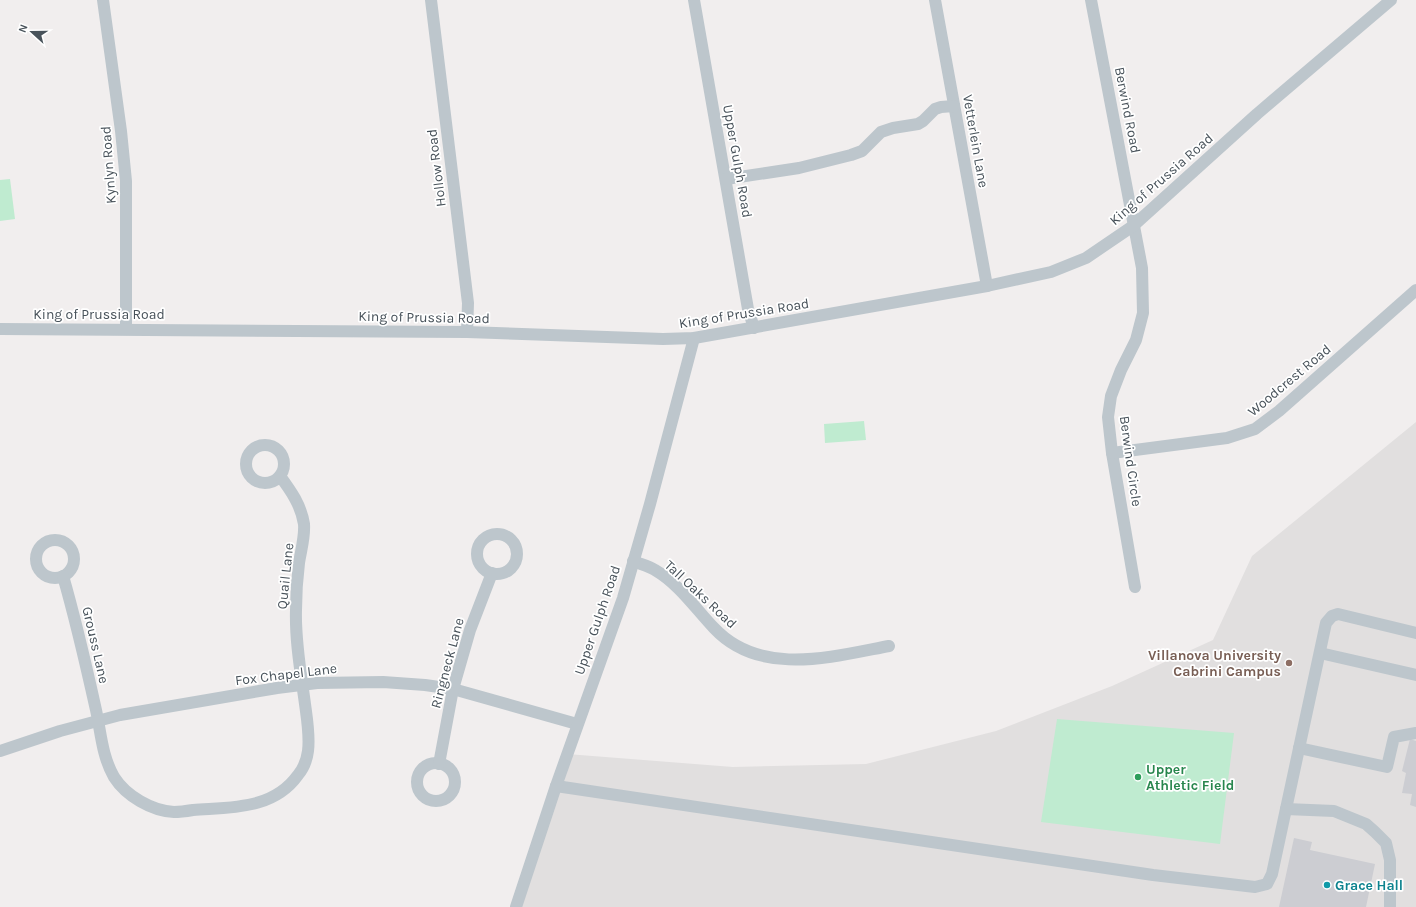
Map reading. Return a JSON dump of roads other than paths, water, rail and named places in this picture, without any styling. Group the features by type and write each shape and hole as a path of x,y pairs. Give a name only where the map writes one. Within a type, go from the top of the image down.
{"street":[{"name":"Kynlyn Road","path":"103,0 122,131 126,181 126,329"},
{"name":"Hollow Road","path":"431,0 468,303 468,332"},
{"name":"Upper Gulph Road","path":"694,0 748,310 754,328"},
{"name":"Vetterlein Lane","path":"935,0 987,286"},
{"name":"Berwind Road","path":"1091,0 1125,173 1133,226"},
{"name":"King of Prussia Road","path":"0,329 468,332 663,339 694,338 987,286 1051,272 1086,258 1133,226 1257,114 1391,0"},
{"path":"726,179 799,168 862,152 881,132 893,128 918,124 935,109 954,106"},
{"name":"Berwind Circle","path":"1133,226 1142,268 1143,313 1136,340 1121,370 1111,396 1108,417 1112,453 1135,587"},
{"name":"Woodcrest Road","path":"1112,453 1227,438 1255,428 1279,411 1416,290"},
{"name":"Upper Gulph Road","path":"516,907 577,724 623,598 650,504 694,338"},
{"name":"Quail Lane","path":"98,721 103,748 114,777 126,792 143,802 164,810 176,812 253,804 273,797 284,790 299,774 308,751 308,729 302,684 296,611 296,591 304,539 304,526 301,512 296,500 280,476"},
{"name":"Tall Oaks Road","path":"633,561 655,570 665,577 690,601 715,629 733,644 753,654 774,659 826,658 889,646"},
{"name":"Ringneck Lane","path":"439,764 453,689 470,630 492,573"},
{"name":"Grouss Lane","path":"64,576 98,721"},
{"path":"556,786 1153,875 1255,887 1267,884 1272,874 1326,623 1332,616 1338,614 1416,633"},
{"path":"1320,653 1416,675"},
{"name":"Fox Chapel Lane","path":"0,751 60,731 120,715 302,684 383,682 453,689 577,724"},
{"path":"1299,748 1387,768 1394,737 1416,733"},
{"path":"1286,809 1334,811 1366,824 1375,832 1386,843 1390,860 1390,907"}],"place":[{"name":"Villanova University Cabrini Campus","path":"1289,663"},
{"name":"Upper Athletic Field","path":"1138,777"},
{"name":"Grace Hall","path":"1327,885"}]}
